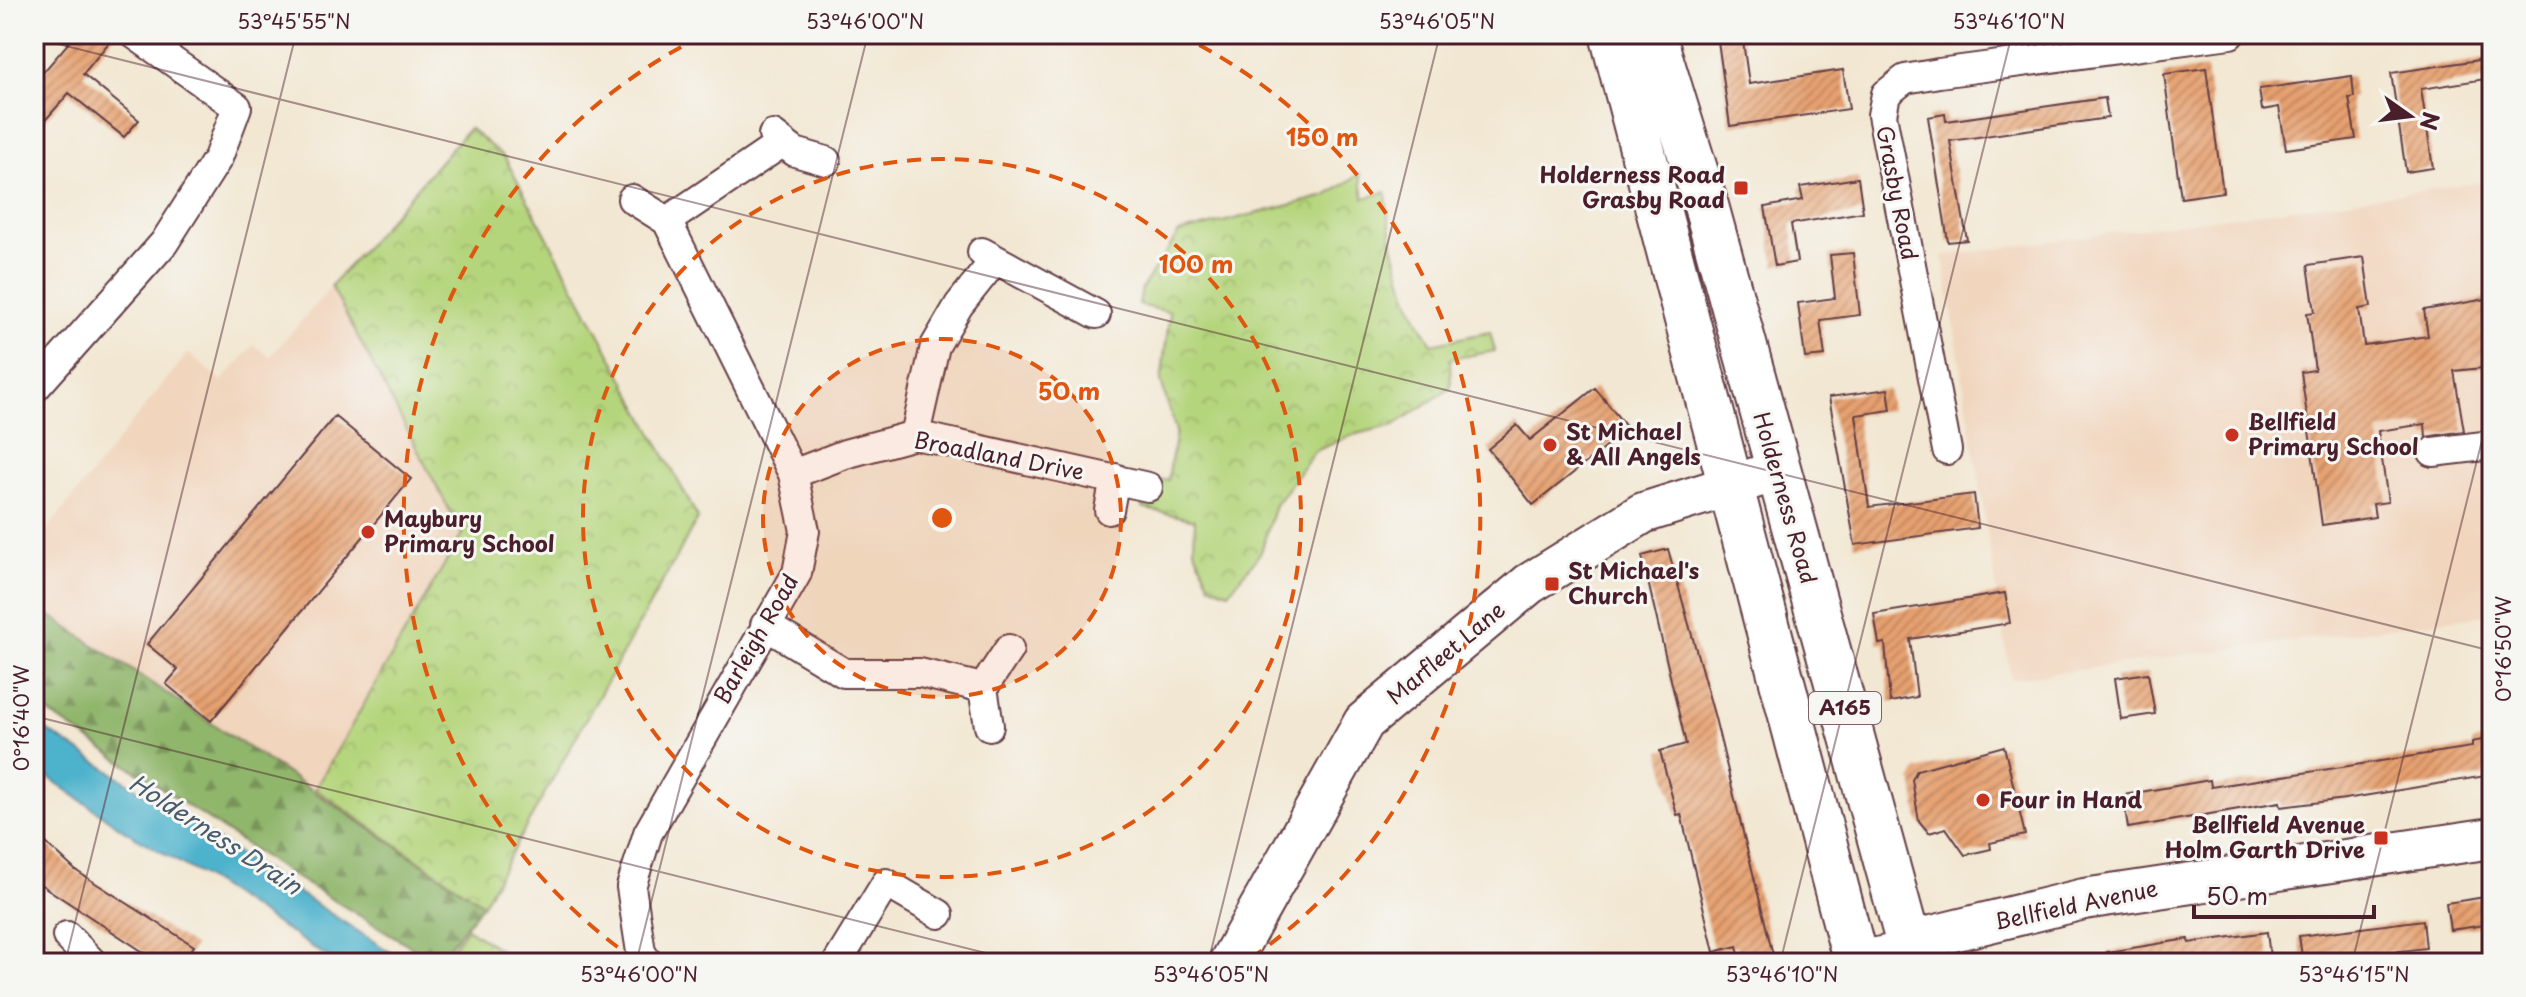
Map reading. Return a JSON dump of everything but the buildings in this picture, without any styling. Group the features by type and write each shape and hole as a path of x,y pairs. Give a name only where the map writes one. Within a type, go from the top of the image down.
{"highway":[{"name":"A165","path":"1612,34 1856,962"},
{"name":"Holderness Road","path":"1653,34 1705,202 1912,954"}],"street":[{"path":"34,389 43,360 164,243 218,158 237,107 134,34"},
{"name":"Grasby Road","path":"1947,450 1882,115 1886,94 1905,79 2060,45 2230,34"},
{"path":"632,199 667,221 778,139 795,152 826,161"},
{"name":"Barleigh Road","path":"648,963 641,952 631,887 648,833 797,573 805,531 793,474 667,221"},
{"path":"915,435 935,346 988,257 1096,314"},
{"name":"Broadland Drive","path":"793,474 845,454 915,435 1148,487"},
{"path":"2433,452 2492,445"},
{"name":"Marfleet Lane","path":"1229,963 1364,722 1529,584 1643,513 1777,471"},
{"name":"Broadland Drive","path":"1109,510 1115,478"},
{"path":"765,625 844,673 920,673 983,688"},
{"path":"989,726 983,688 1009,649"},
{"name":"Bellfield Avenue","path":"1856,962 1912,954 1924,938 2106,895 2492,838"},
{"path":"837,963 886,883 939,914"}],"shaded area":[{"name":"Maybury Primary School","path":"469,128 505,158 698,518 467,928 34,608 34,546 188,353 222,381 254,345 270,357"},
{"name":"Bellfield Primary School","path":"2492,181 2492,614 2011,679 1943,256"}],"green space":[{"path":"469,128 505,158 698,518 483,904 315,789 462,534 331,286"},
{"path":"1360,174 1364,198 1386,192 1400,271 1413,308 1432,344 1490,332 1495,351 1450,359 1451,388 1394,425 1353,435 1315,451 1275,505 1261,552 1229,592 1210,585 1194,549 1195,520 1142,508 1144,481 1168,480 1176,431 1161,382 1170,312 1139,305 1142,288 1179,233 1326,196"},
{"path":"34,605 483,904 437,962 288,873 34,703"},
{"path":"467,928 519,963 441,963"}],"water":[{"path":"34,722 407,963 337,963 201,875 125,831 34,767"}],"place":[{"name":"Holderness Road Grasby Road","path":"1741,188"},
{"name":"Bellfield Primary School","path":"2232,435"},
{"name":"St Michael & All Angels","path":"1550,445"},
{"name":"Maybury Primary School","path":"368,532"},
{"name":"St Michael's Church","path":"1552,584"},
{"name":"Four in Hand","path":"1983,800"},
{"name":"Bellfield Avenue Holm Garth Drive","path":"2381,838"}],"water label":[{"name":"Holderness Drain","path":"215,835"}]}
